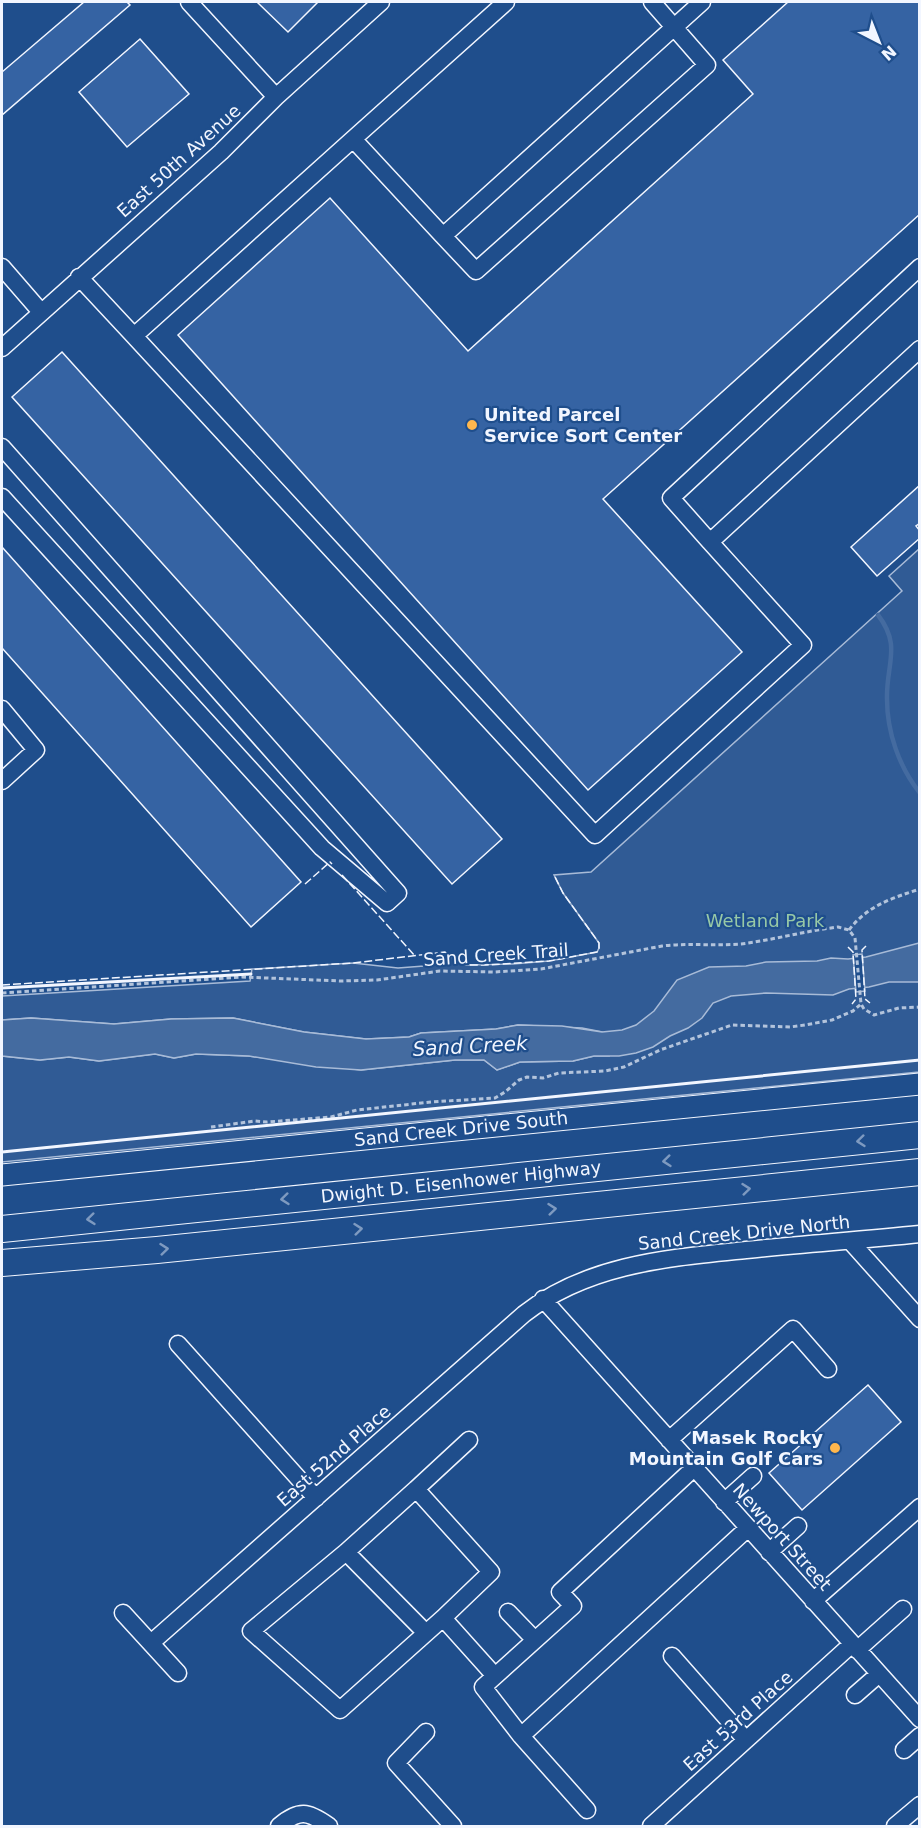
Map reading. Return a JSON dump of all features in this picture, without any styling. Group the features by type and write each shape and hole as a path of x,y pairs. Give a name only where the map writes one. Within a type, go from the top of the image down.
{"highway":[{"name":"Dwight D. Eisenhower Highway","path":"2,1229 920,1136"},
{"name":"Dwight D. Eisenhower Highway","path":"2,1263 168,1249 920,1172"}],"main road":[{"name":"Sand Creek Drive South","path":"2,1175 920,1084"}],"street":[{"path":"189,2 276,97"},
{"name":"East 50th Avenue","path":"2,348 221,152 276,97 381,2"},
{"path":"134,336 506,2"},
{"path":"353,138 476,271 707,65 652,2"},
{"path":"443,236 702,2"},
{"path":"2,267 41,312"},
{"path":"79,277 594,836 803,645 671,498 920,267"},
{"path":"710,542 920,350"},
{"path":"2,447 398,893 387,903 322,848 2,497"},
{"path":"2,709 36,750 2,782"},
{"name":"Sand Creek Drive North","path":"543,1299 581,1280 631,1265 684,1256 920,1234"},
{"path":"850,1241 920,1319"},
{"name":"Newport Street","path":"543,1299 920,1719"},
{"name":"East 52nd Place","path":"151,1643 543,1299"},
{"path":"669,1440 793,1329 828,1369"},
{"path":"178,1344 316,1498"},
{"path":"416,1489 491,1572 340,1710 251,1630 346,1552 470,1440"},
{"path":"586,1810 521,1736 483,1687 573,1606 560,1592 694,1468"},
{"path":"724,1502 753,1476"},
{"path":"813,1601 920,1506"},
{"path":"769,1552 798,1526"},
{"path":"521,1736 748,1528"},
{"path":"346,1552 426,1633"},
{"name":"East 53rd Place","path":"651,1827 746,1740 903,1609"},
{"path":"508,1612 535,1640"},
{"path":"123,1613 178,1673"},
{"path":"443,1618 495,1677"},
{"path":"672,1656 746,1740"},
{"path":"855,1695 879,1674"},
{"path":"426,1732 396,1763 453,1827"},
{"path":"904,1750 920,1736"},
{"path":"895,1827 920,1805"},
{"path":"279,1827 291,1816 305,1813 329,1827"}],"path":[{"path":"920,889 876,906 860,917 849,930 855,938 861,1004 868,1012 874,1015 899,1008 920,1007"},
{"name":"Sand Creek Trail","path":"2,993 242,977 341,981 377,980 440,971 494,972 541,969 680,944 729,945 838,927 849,930"},
{"path":"211,1127 255,1121 331,1117 357,1110 430,1102 495,1098 519,1080 527,1077 605,1071 624,1067 660,1050 732,1025 790,1027 805,1025 832,1020 854,1011 861,1004"}],"shaded area":[{"path":"919,549 919,1072 2,1162 2,1056 40,1060 69,1057 99,1061 155,1054 174,1058 196,1054 249,1056 361,1070 455,1060 484,1060 497,1070 520,1062 573,1061 594,1056 609,1056 602,1032 582,1028 518,1025 496,1029 366,1039 304,1032 233,1018 171,1019 114,1024 31,1018 2,1020 2,996 250,981 252,969 353,963 398,968 424,966 452,957 467,965 513,964 549,961 597,952 599,943 563,893 554,875 591,872 902,591 889,576"}],"water":[{"name":"Sand Creek","path":"919,943 919,982 889,982 849,989 833,995 766,993 731,996 713,1003 702,1018 653,1047 619,1056 594,1056 573,1061 520,1062 497,1070 484,1060 455,1060 361,1070 316,1067 249,1056 196,1054 174,1058 155,1054 99,1061 69,1057 40,1060 2,1056 2,1020 31,1018 114,1024 171,1019 233,1018 304,1032 366,1039 496,1029 518,1025 562,1026 602,1032 622,1030 636,1025 654,1011 677,980 709,967 866,957"}],"pier":[{"path":"862,954 865,991 856,992 853,955"}],"building":[{"path":"84,2 127,2 130,5 2,115 2,72"},
{"path":"257,2 318,2 288,32"},
{"name":"United Parcel Service Sort Center","path":"788,2 920,2 920,214 603,499 742,652 588,790 178,335 330,198 468,351 753,94 723,60"},
{"path":"140,39 189,94 127,147 79,92"},
{"path":"62,352 502,839 452,884 12,397"},
{"path":"920,485 920,523 916,526 920,531 920,538 877,576 851,547"},
{"path":"2,547 301,882 251,927 2,648"},
{"name":"Masek Rocky Mountain Golf Cars","path":"868,1385 901,1422 802,1510 769,1473"}],"waterway":[{"path":"878,615 885,626 891,646 887,687 889,724 900,761 920,793"}],"fence":[{"path":"305,884 330,862 332,864"},
{"path":"342,875 415,956"},
{"path":"2,985 353,963 445,952 458,962 467,965 549,961 597,952 599,943 563,893 554,875"},
{"path":"866,946 862,950 865,999 870,1003"},
{"path":"848,947 853,952 856,999 852,1004"}],"wall":[{"path":"2,988 251,974"},
{"path":"2,1152 920,1060"}],"place":[{"name":"United Parcel Service Sort Center","path":"472,425"},
{"name":"Masek Rocky Mountain Golf Cars","path":"835,1448"}],"park label":[{"name":"Wetland Park","path":"765,921"}]}
